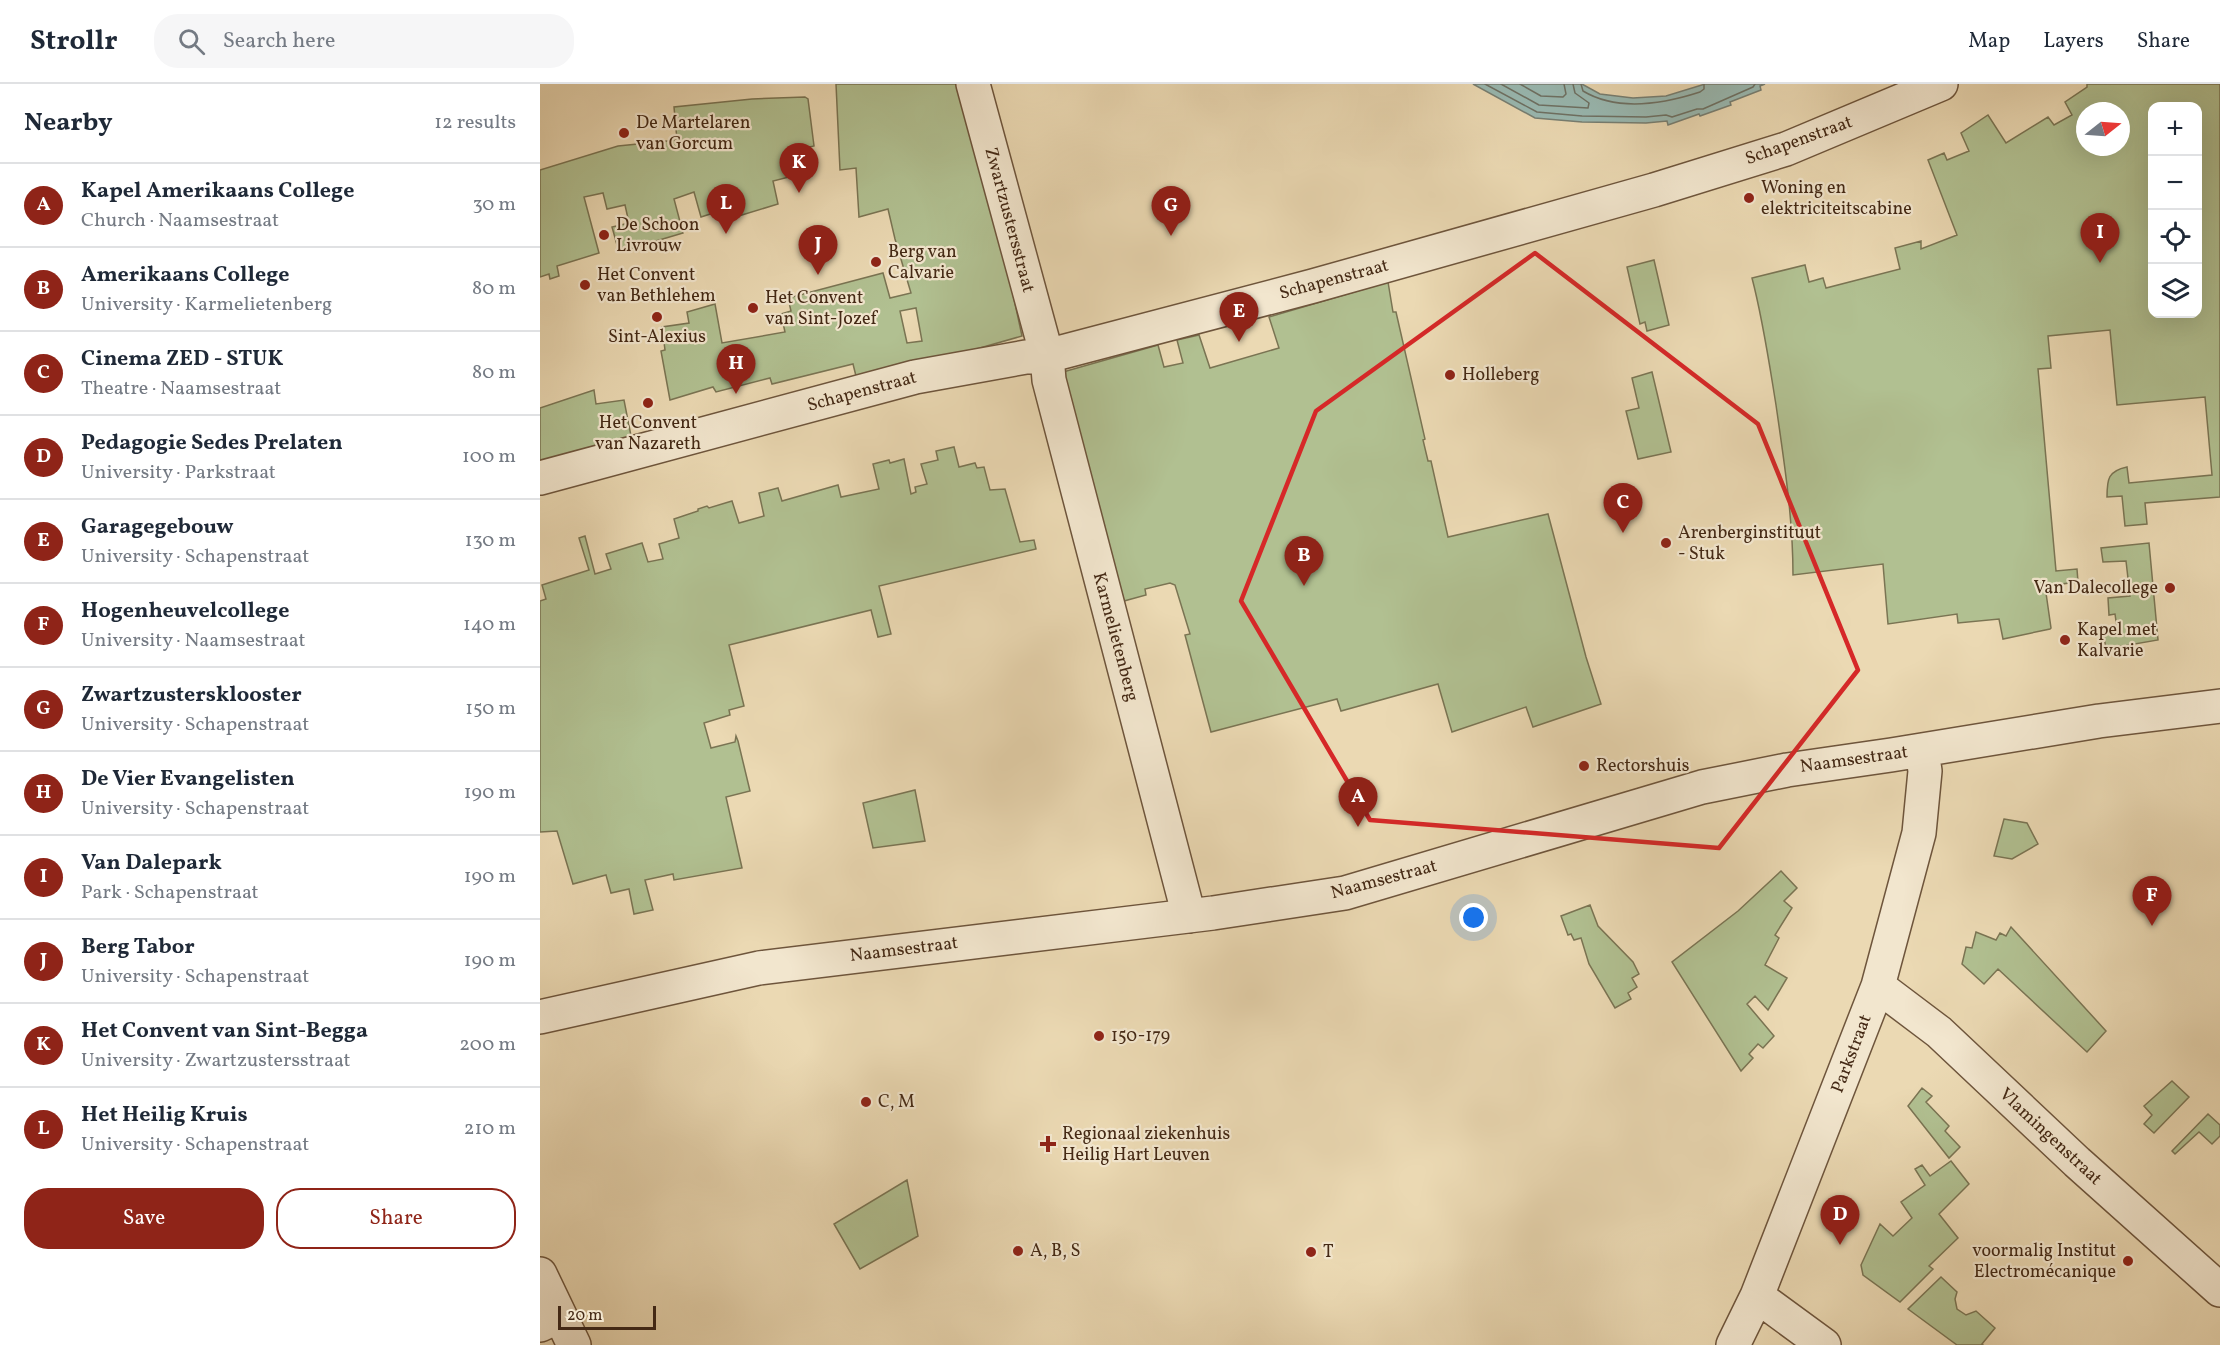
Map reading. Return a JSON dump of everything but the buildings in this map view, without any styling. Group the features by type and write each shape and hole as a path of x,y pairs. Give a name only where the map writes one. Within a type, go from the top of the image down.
{"street":[{"name":"Zwartzustersstraat","path":"973,84 1047,356"},
{"name":"Schapenstraat","path":"540,478 915,377 1026,357 1047,356 1324,283 1654,190 1786,149 1941,84"},
{"name":"Karmelietenberg","path":"1047,356 1049,380 1189,916"},
{"name":"Naamsestraat","path":"540,1017 759,968 1189,916 1345,893 1702,787 1787,770 2099,721 2220,706"},
{"name":"Parkstraat","path":"1733,1345 1757,1296 1878,986 1919,833 1925,771 1922,750"},
{"name":"Vlamingenstraat","path":"1878,986 1939,1032 2077,1162 2220,1290"},
{"path":"540,1274 550,1320 574,1345"},
{"path":"1757,1296 1824,1345"}],"highlighted area":[{"path":"1535,253 1758,424 1858,670 1719,848 1370,820 1241,601 1316,411"}],"green space":[{"path":"836,84 958,84 1006,262 1022,336 952,356 856,376 853,364 772,384 770,378 716,392 713,387 670,400 661,351 665,350 662,327 689,323 687,312 715,304 722,343 785,332 781,314 791,311 788,298 883,273 890,298 911,293 888,209 859,217 856,168 840,170","holes":["916,308 922,341 907,343 900,311"]},
{"path":"2087,84 2220,84 2220,497 2145,503 2147,524 2125,526 2122,496 2107,497 2108,481 2116,471 2127,467 2129,483 2212,475 2205,397 2117,405 2110,330 2048,336 2051,368 2038,369 2056,571 2077,569 2078,582 2045,586 2050,629 2003,639 1999,619 1958,623 1957,614 1888,624 1883,564 1793,575 1790,510 1782,447 1766,341 1752,278 1805,265 1809,282 1823,278 1826,288 1900,269 1895,248 1921,241 1921,249 1957,235 1928,160 1944,153 1947,160 1969,151 1961,133 1988,115 2006,143 2048,117 2054,125 2072,115 2065,102 2087,87"},
{"path":"805,97 808,99 814,146 793,151 797,175 773,181 778,204 732,218 729,208 701,217 694,192 674,199 683,233 619,252 612,227 629,223 625,205 607,209 603,193 584,197 599,253 557,266 559,276 550,279 549,274 540,277 540,170 618,146 677,140 674,107 752,99"},
{"path":"1654,260 1669,325 1647,331 1645,322 1640,324 1627,267"},
{"path":"1388,282 1393,312 1396,312 1425,439 1423,440 1428,461 1431,461 1448,537 1548,514 1586,657 1601,704 1533,727 1526,707 1452,732 1438,684 1341,711 1337,699 1211,732 1185,635 1190,634 1175,585 1170,583 1145,589 1146,595 1124,601 1063,372 1158,345 1164,367 1183,363 1177,340 1199,335 1210,368 1279,348 1269,317"},
{"path":"1652,372 1671,452 1638,459 1626,411 1639,408 1632,378"},
{"path":"594,390 596,404 624,400 632,441 540,465 540,408"},
{"path":"954,447 959,467 975,463 977,468 984,467 990,490 1005,489 1020,542 1034,540 1036,549 879,586 891,634 878,637 871,610 729,645 744,706 729,710 730,715 704,723 711,748 735,742 736,736 738,741 750,791 726,797 742,868 674,880 673,874 645,880 653,910 634,914 629,889 611,893 606,875 573,884 557,831 540,832 540,601 546,599 542,585 589,570 579,538 585,536 595,574 611,569 606,554 642,543 648,562 663,559 659,544 679,538 674,519 698,511 698,509 732,501 739,523 764,516 759,493 778,488 782,501 838,485 841,497 879,489 873,464 889,460 890,463 904,459 911,494 916,492 915,487 927,484 921,464 938,460 936,451"},
{"path":"2149,543 2158,640 2106,649 2103,630 2117,628 2115,614 2109,615 2108,598 2130,596 2126,561 2103,562 2101,548"},
{"path":"915,790 925,841 873,848 863,803"},
{"path":"2004,819 2027,823 2038,844 2012,859 1994,856"},
{"path":"1781,871 1797,888 1784,901 1792,908 1775,935 1779,938 1765,965 1787,978 1768,1010 1755,996 1747,1004 1774,1036 1763,1048 1758,1044 1749,1054 1753,1058 1741,1071 1672,962 1738,911"},
{"path":"1590,905 1598,926 1633,962 1639,974 1632,978 1637,987 1628,993 1631,999 1615,1008 1589,964 1581,938 1574,940 1571,934 1568,935 1561,916"},
{"path":"2011,927 2106,1031 2087,1052 1998,969 1984,984 1962,964 1966,947 1972,948 1976,932 1996,940 2000,933 2006,936"},
{"path":"2172,1081 2189,1097 2154,1133 2144,1124 2152,1115 2144,1106"},
{"path":"1922,1088 1932,1096 1926,1102 1949,1126 1945,1131 1960,1147 1949,1158 1908,1106"},
{"path":"2208,1114 2220,1125 2220,1136 2212,1144 2199,1132 2175,1154 2172,1151"},
{"path":"1951,1161 1969,1184 1939,1214 1958,1238 1929,1266 1933,1269 1900,1302 1863,1275 1861,1265 1880,1224 1893,1236 1912,1218 1901,1202 1925,1185 1915,1169 1922,1165 1930,1176"},
{"path":"907,1180 918,1236 860,1269 834,1224"},
{"path":"1941,1277 1957,1292 1955,1299 1957,1309 1966,1315 1976,1311 1995,1328 1983,1345 1957,1345 1908,1309"}],"water":[{"path":"1473,84 1582,84 1600,94 1633,98 1666,96 1705,84 1765,84 1760,86 1761,90 1730,102 1731,105 1668,125 1667,121 1582,122 1535,118"}],"place":[{"name":"De Martelaren van Gorcum","path":"624,133"},
{"name":"Het Convent van Sint-Begga","path":"799,193"},
{"name":"Woning en elektriciteitscabine","path":"1749,198"},
{"name":"Het Heilig Kruis","path":"726,234"},
{"name":"De Schoon Livrouw","path":"604,235"},
{"name":"Zwartzustersklooster","path":"1171,236"},
{"name":"Berg van Calvarie","path":"876,262"},
{"name":"Van Dalepark","path":"2100,263"},
{"name":"Berg Tabor","path":"818,275"},
{"name":"Het Convent van Bethlehem","path":"585,285"},
{"name":"Het Convent van Sint-Jozef","path":"753,308"},
{"name":"Sint-Alexius","path":"657,317"},
{"name":"Garagegebouw","path":"1239,342"},
{"name":"Holleberg","path":"1450,375"},
{"name":"De Vier Evangelisten","path":"736,394"},
{"name":"Het Convent van Nazareth","path":"648,403"},
{"name":"Cinema ZED - STUK","path":"1623,533"},
{"name":"Arenberginstituut - Stuk","path":"1666,543"},
{"name":"Amerikaans College","path":"1304,586"},
{"name":"Van Dalecollege","path":"2170,588"},
{"name":"Kapel met Kalvarie","path":"2065,640"},
{"name":"Rectorshuis","path":"1584,766"},
{"name":"Kapel Amerikaans College","path":"1358,827"},
{"name":"Hogenheuvelcollege","path":"2152,926"},
{"name":"150-179","path":"1099,1036"},
{"name":"C, M","path":"866,1102"},
{"name":"Regionaal ziekenhuis Heilig Hart Leuven","path":"1048,1144"},
{"name":"Pedagogie Sedes Prelaten","path":"1840,1245"},
{"name":"A, B, S","path":"1018,1251"},
{"name":"T","path":"1311,1252"},
{"name":"voormalig Institut Electromécanique","path":"2128,1261"}]}
